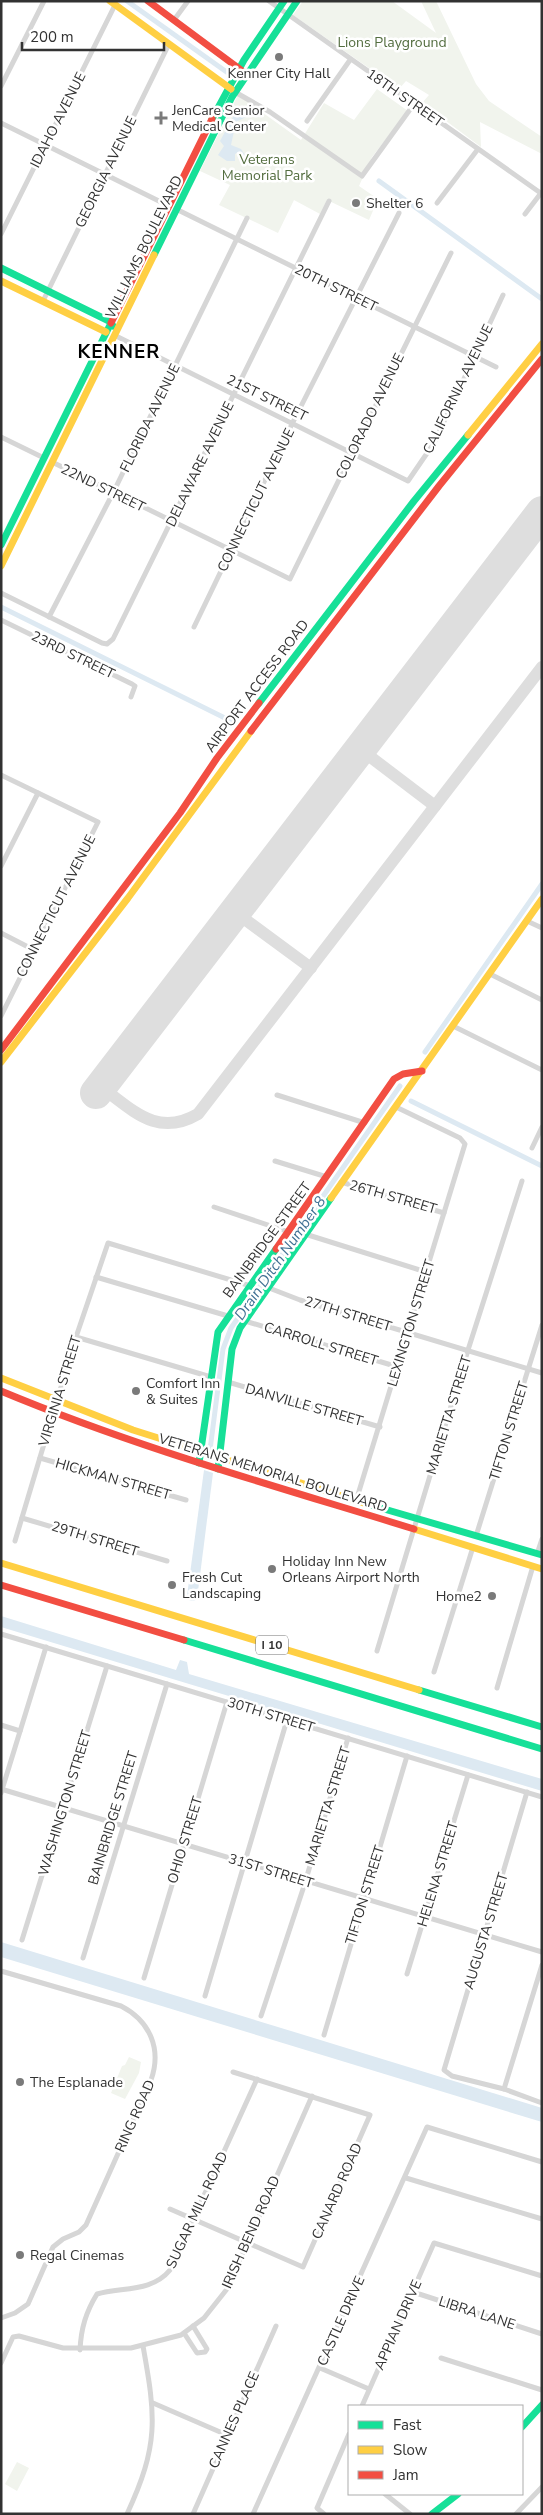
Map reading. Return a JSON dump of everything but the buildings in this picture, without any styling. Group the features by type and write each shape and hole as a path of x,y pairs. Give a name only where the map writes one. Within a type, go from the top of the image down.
{"main road":[{"path":"148,1 239,68 242,80"},
{"name":"WILLIAMS BOULEVARD","path":"1,566 169,224 179,185 228,87 284,1"},
{"name":"WILLIAMS BOULEVARD","path":"1,545 111,322 235,92 297,1"},
{"path":"113,3 235,92"},
{"path":"264,30 273,35"},
{"path":"1,268 111,322 114,326 106,350"},
{"path":"1,281 106,332"},
{"name":"AIRPORT ACCESS ROAD","path":"1,1050 180,814 222,752 272,686 414,501 542,344"},
{"name":"AIRPORT ACCESS ROAD","path":"1,1062 134,890 280,690 433,492 542,359"},
{"path":"51,445 49,453 52,462"},
{"name":"BAINBRIDGE STREET","path":"218,1469 234,1344 245,1321 542,899"},
{"name":"BAINBRIDGE STREET","path":"199,1463 216,1339 228,1316 290,1232 394,1080 404,1074 422,1071"},
{"name":"VETERANS MEMORIAL BOULEVARD","path":"1,1378 58,1403 131,1430 356,1501 539,1555"},
{"name":"VETERANS MEMORIAL BOULEVARD","path":"1,1391 54,1414 199,1463 542,1569"},
{"path":"482,1550 490,1548 492,1541"},
{"path":"501,1556 502,1552 511,1547"},
{"name":"I 10","path":"1,1563 542,1727"},
{"name":"I 10","path":"1,1585 542,1749"},
{"path":"523,2426 542,2406"},
{"path":"432,2514 457,2495"}],"street":[{"path":"1,86 44,1"},
{"path":"174,20 188,1"},
{"name":"18TH STREET","path":"269,1 541,194"},
{"name":"IDAHO AVENUE","path":"1,234 113,3"},
{"name":"GEORGIA AVENUE","path":"43,302 169,44"},
{"path":"307,121 350,60"},
{"path":"235,92 270,112 362,176 414,104"},
{"name":"20TH STREET","path":"1,123 496,367"},
{"path":"437,203 478,149"},
{"path":"525,214 541,194"},
{"name":"DELAWARE AVENUE","path":"107,644 113,639 172,522 329,201"},
{"name":"CONNECTICUT AVENUE","path":"194,627 292,424 399,213"},
{"name":"FLORIDA AVENUE","path":"49,617 113,493 247,218"},
{"name":"COLORADO AVENUE","path":"290,579 451,253"},
{"name":"CALIFORNIA AVENUE","path":"409,480 434,443 503,295"},
{"name":"21ST STREET","path":"114,335 352,454 409,480"},
{"name":"22ND STREET","path":"1,437 44,458"},
{"name":"22ND STREET","path":"52,462 290,579"},
{"name":"23RD STREET","path":"1,593 107,644"},
{"name":"23RD STREET","path":"1,620 132,684 135,686 131,697"},
{"path":"1,775 38,793 1,866"},
{"name":"CONNECTICUT AVENUE","path":"1,1016 98,822 38,793"},
{"path":"527,921 542,928"},
{"path":"1,933 34,950"},
{"path":"490,974 542,1000"},
{"path":"453,1026 542,1070"},
{"path":"277,1095 365,1123"},
{"name":"LEXINGTON STREET","path":"356,1501 465,1144 460,1138 396,1107"},
{"path":"532,1148 542,1127"},
{"path":"275,1161 327,1177"},
{"name":"MARIETTA STREET","path":"377,1651 468,1350 522,1181"},
{"name":"26TH STREET","path":"341,1182 444,1213"},
{"path":"214,1207 290,1232"},
{"path":"305,1234 426,1272"},
{"name":"VIRGINIA STREET","path":"15,1541 58,1403 76,1337 108,1243 251,1286"},
{"path":"96,1277 228,1316"},
{"name":"27TH STREET","path":"269,1288 291,1297 542,1373"},
{"name":"CARROLL STREET","path":"245,1321 398,1367"},
{"name":"TIFTON STREET","path":"476,1536 542,1326"},
{"path":"76,1337 211,1376"},
{"name":"DANVILLE STREET","path":"228,1382 380,1427"},
{"name":"HICKMAN STREET","path":"40,1458 186,1500"},
{"name":"29TH STREET","path":"22,1518 167,1561"},
{"path":"539,1555 542,1538"},
{"path":"434,1672 473,1547"},
{"path":"497,1688 533,1566"},
{"name":"30TH STREET","path":"1,1634 542,1797"},
{"path":"2,1790 46,1647"},
{"name":"WASHINGTON STREET","path":"22,1940 107,1666"},
{"name":"BAINBRIDGE STREET","path":"83,1958 166,1684"},
{"name":"OHIO STREET","path":"144,1978 227,1702"},
{"path":"204,1996 287,1720"},
{"path":"1,1725 20,1731"},
{"name":"MARIETTA STREET","path":"262,2016 348,1738"},
{"name":"TIFTON STREET","path":"324,2035 407,1756"},
{"name":"HELENA STREET","path":"408,1974 468,1774"},
{"name":"31ST STREET","path":"2,1790 542,1952"},
{"name":"AUGUSTA STREET","path":"504,2089 452,2076 444,2070 527,1792"},
{"path":"542,1965 504,2089 542,2103"},
{"name":"RING ROAD","path":"1,1971 121,2006 131,2011 149,2030 156,2058 151,2080 86,2225 80,2232 63,2239 53,2248 28,2304 15,2313 1,2318"},
{"path":"233,2072 312,2096"},
{"name":"SUGAR MILL ROAD","path":"80,2350 81,2334 86,2316 97,2294 140,2287 165,2276 170,2270 257,2079"},
{"name":"CANARD ROAD","path":"248,2243 303,2267 370,2115 312,2096"},
{"name":"IRISH BEND ROAD","path":"1,2363 13,2337 19,2336 63,2348 80,2350 130,2348 144,2346 184,2333 204,2318 227,2289 312,2096"},
{"name":"CASTLE DRIVE","path":"253,2514 428,2127 542,2162"},
{"path":"406,2178 542,2219"},
{"path":"170,2209 248,2243"},
{"name":"APPIAN DRIVE","path":"362,2405 434,2243 542,2276"},
{"name":"LIBRA LANE","path":"413,2292 542,2334"},
{"path":"184,2333 197,2353 205,2352 206,2349 192,2326"},
{"name":"CANNES PLACE","path":"193,2514 276,2326"},
{"path":"127,2514 139,2488 150,2453 153,2403 144,2346"},
{"path":"441,2358 542,2390"},
{"path":"320,2368 369,2390"},
{"path":"153,2403 227,2435"},
{"path":"324,2514 317,2508 348,2436"},
{"path":"516,2514 542,2487"},
{"path":"386,2495 410,2514"}],"green space":[{"name":"Lions Playground","path":"303,1 392,1 436,33 421,1 436,1 476,84 489,101 542,137 542,154 480,122 481,147 422,103 429,95 406,81 399,89 293,15"},
{"name":"Veterans Memorial Park","path":"377,89 408,111 372,157 359,186 378,199 369,220 327,200 320,214 294,200 278,233 219,205 230,185 200,171 238,95 301,140 324,103 354,120"},
{"path":"129,2057 141,2062 139,2073 125,2099 111,2093 122,2066 125,2065"},
{"path":"17,2462 29,2468 17,2491 5,2484"}],"shaded area":[{"path":"241,107 246,117 236,122 231,145 241,149 247,158 246,160 237,153 235,154 235,161 227,161 218,155 224,146 220,141 238,108"},
{"path":"204,1470 213,1473 197,1599 194,1601 188,1600 187,1596"},
{"path":"1,1616 176,1670 180,1660 187,1662 189,1674 542,1779 542,1791 1,1627"},
{"path":"1,1942 542,2108 542,2122 1,1957"}],"waterway":[{"path":"127,1 228,73"},
{"path":"379,181 542,299"},
{"path":"1,607 233,722"},
{"name":"Drain Ditch Number 8","path":"425,1052 542,884"},
{"name":"Drain Ditch Number 8","path":"210,1450 223,1349 231,1328 400,1086"},
{"path":"411,1101 542,1166"}],"taxiway":[{"path":"101,1087 135,1112 158,1122 183,1121 198,1114 542,667"},
{"path":"360,749 435,806"},
{"path":"235,912 311,968"}],"runway":[{"path":"96,1093 542,512"}],"traffic: fast":[{"path":"212,119 244,60 284,1"},
{"path":"154,255 232,97 297,1"},
{"path":"1,268 111,322 113,326"},
{"path":"1,545 111,323"},
{"path":"259,703 414,501 468,435"},
{"path":"218,1469 232,1349 240,1328 331,1198"},
{"path":"199,1463 218,1332 276,1249"},
{"path":"367,1504 542,1555"},
{"path":"184,1640 542,1749"},
{"path":"419,1690 542,1727"},
{"path":"523,2426 542,2405"},
{"path":"432,2514 457,2495"}],"traffic: slow":[{"path":"110,1 231,89"},
{"path":"1,566 154,255"},
{"path":"1,281 106,332"},
{"path":"468,435 542,344"},
{"path":"1,1062 128,898 251,731"},
{"path":"331,1198 542,899"},
{"path":"1,1378 133,1430 367,1504"},
{"path":"414,1529 542,1569"},
{"path":"1,1563 419,1690"}],"traffic: jam":[{"path":"148,1 241,70"},
{"path":"111,323 212,119"},
{"path":"251,731 439,486 542,359"},
{"path":"1,1050 180,813 217,758 259,703"},
{"path":"276,1249 394,1079 403,1074 422,1071"},
{"path":"1,1391 154,1448 414,1529"},
{"path":"1,1585 184,1640"}],"place":[{"name":"Kenner City Hall","path":"279,57"},
{"name":"JenCare Senior Medical Center","path":"161,118"},
{"name":"Shelter 6","path":"356,203"},
{"name":"Comfort Inn & Suites","path":"136,1391"},
{"name":"Holiday Inn New Orleans Airport North","path":"272,1569"},
{"name":"Fresh Cut Landscaping","path":"172,1585"},
{"name":"Home2","path":"492,1596"},
{"name":"The Esplanade","path":"20,2082"},
{"name":"Regal Cinemas","path":"20,2255"}],"district":[{"name":"KENNER","path":"119,352"}]}
